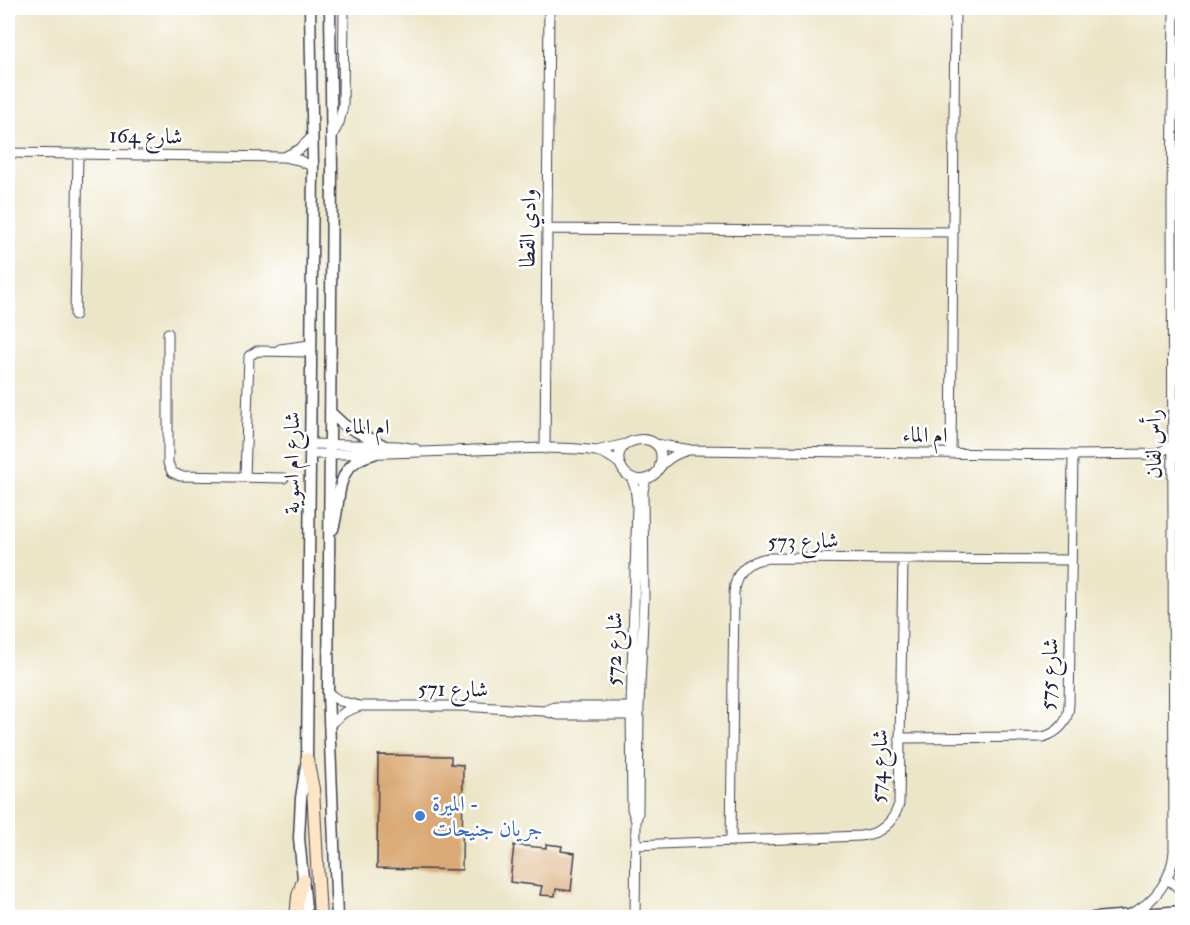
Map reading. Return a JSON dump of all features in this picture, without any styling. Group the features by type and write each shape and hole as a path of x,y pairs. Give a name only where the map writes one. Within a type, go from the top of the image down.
{"main road":[{"path":"307,759 313,789 320,918"},
{"path":"296,918 298,896 303,880"}],"street":[{"name":"شارع ام اسوية","path":"307,918 298,838 307,759 313,167 310,8"},
{"name":"شارع ام اسوية","path":"330,8 328,693 337,918"},
{"path":"331,138 339,123 343,106 344,8"},
{"name":"وادي القطا","path":"545,449 549,8"},
{"path":"951,454 955,8"},
{"name":"رأس لفان","path":"1129,915 1152,899 1168,879 1174,850 1172,203 1178,22 1174,8"},
{"path":"284,157 300,149 312,137"},
{"name":"شارع 164","path":"8,153 284,157 299,160 313,167"},
{"path":"75,315 78,154"},
{"path":"547,229 953,232"},
{"path":"168,333 168,463 170,469 174,474 180,476 284,478"},
{"path":"245,477 248,359 255,352 278,350 285,347 310,348"},
{"path":"330,412 344,425 383,445"},
{"path":"638,438 655,444 661,456 659,468 651,477 638,480 624,472 620,464 622,450 626,444 638,438"},
{"name":"ام الماء","path":"310,449 374,454 545,449 595,451 626,444"},
{"name":"ام الماء","path":"655,444 691,450 1158,454"},
{"path":"1173,444 1158,454 1167,461 1173,471"},
{"name":"ام الماء","path":"330,450 383,445 404,446 422,451"},
{"name":"ام الماء","path":"659,468 673,456 691,450"},
{"name":"ام الماء","path":"595,451 620,464"},
{"path":"329,541 336,521 338,492 343,477 352,464 374,454"},
{"name":"شارع 575","path":"899,738 1043,737 1057,731 1062,726 1068,712 1073,455"},
{"name":"شارع 572","path":"631,477 637,504 632,809 636,821 634,916"},
{"name":"شارع 572","path":"635,711 644,599 643,491 646,479"},
{"name":"شارع 573","path":"731,842 734,593 737,575 750,562 759,559 1070,560"},
{"name":"شارع 574","path":"635,845 860,836 877,832 891,821 899,804 903,559"},
{"name":"شارع 571","path":"328,693 340,701 360,706 461,706 544,711 555,707 635,711"},
{"name":"شارع 571","path":"329,725 345,712 360,706"},
{"path":"1168,879 1182,889"},
{"path":"1093,918 1182,911"}],"building":[{"name":"الميرة - جريان جنيحات","path":"378,755 451,756 451,764 463,765 462,870 377,868"},
{"path":"546,844 562,846 561,851 575,853 571,891 556,889 555,896 540,895 542,886 510,882 514,845 546,848"}],"place":[{"name":"الميرة - جريان جنيحات","path":"420,816"}]}
